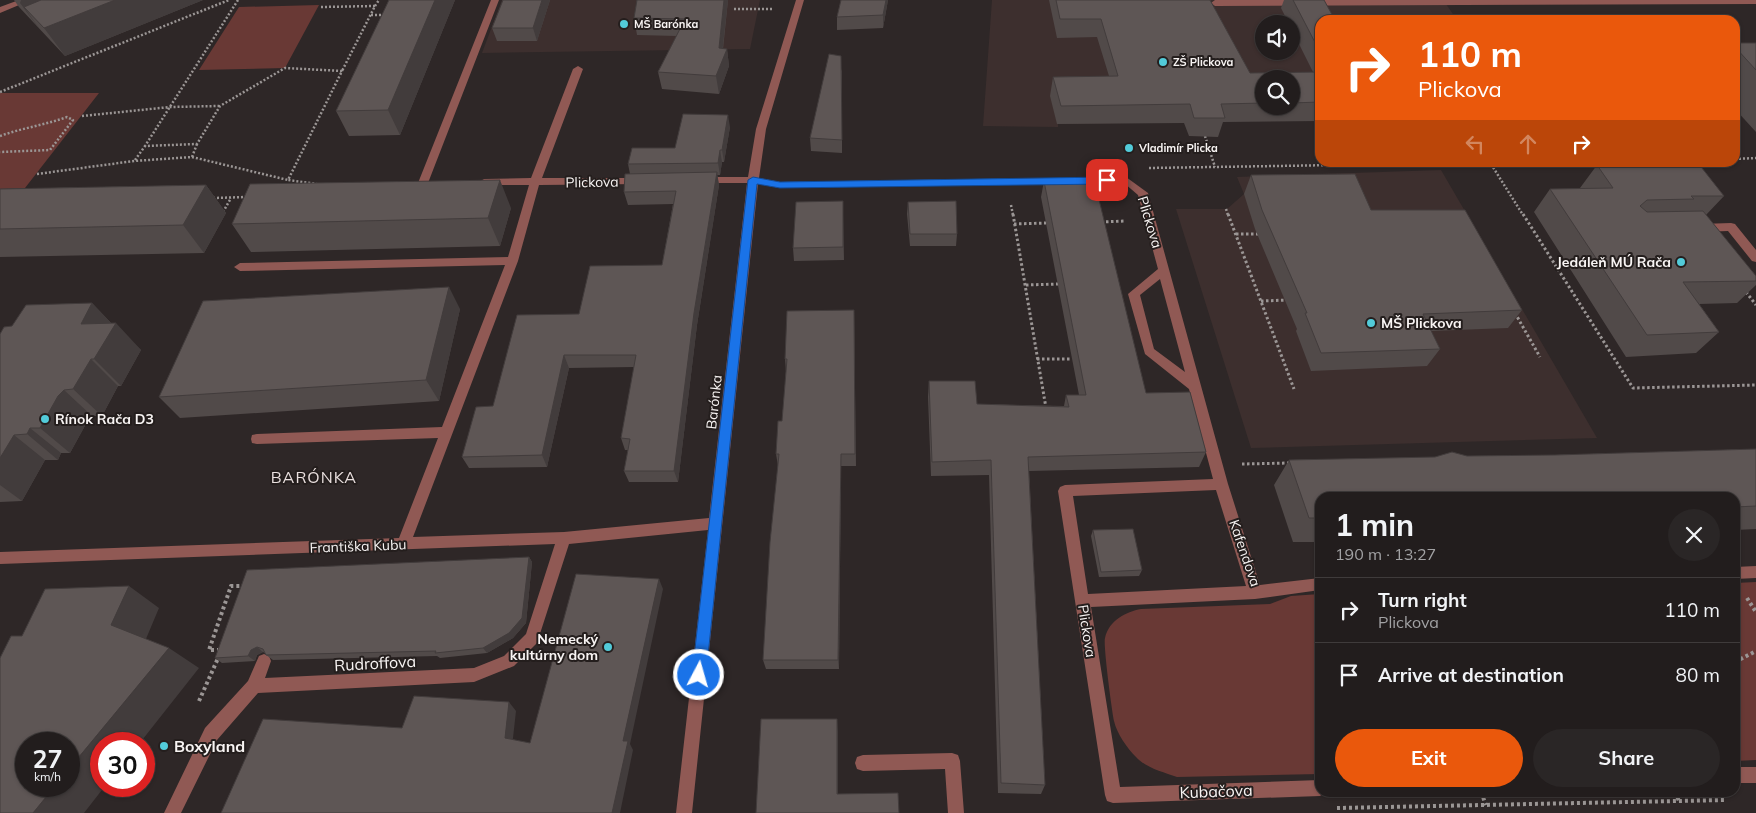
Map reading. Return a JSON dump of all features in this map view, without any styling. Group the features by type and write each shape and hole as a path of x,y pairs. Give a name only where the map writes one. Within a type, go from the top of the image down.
{"street":[{"path":"0,10 27,0"},
{"path":"423,183 495,0"},
{"name":"Barónka","path":"684,813 753,180 761,129 800,0"},
{"path":"1215,3 1756,1"},
{"path":"404,544 512,261 535,182 578,69"},
{"name":"Plickova","path":"694,180 753,180 780,185 1126,180 1142,193 1221,484 1065,491 1113,795"},
{"name":"Plickova","path":"470,182 654,181"},
{"path":"1693,228 1731,227 1756,258"},
{"path":"240,266 512,261"},
{"path":"1164,270 1134,294 1149,351 1196,387"},
{"path":"256,439 446,432"},
{"name":"Kafendova","path":"1221,484 1255,592 1315,585"},
{"name":"Františka Kubu","path":"0,558 564,538 716,523"},
{"name":"Rudroffova","path":"254,686 474,676 509,661 532,638 564,538"},
{"path":"1740,573 1756,572"},
{"path":"1083,601 1255,592"},
{"path":"172,813 211,734 254,686 264,661"},
{"path":"863,763 952,761 956,813"},
{"path":"1740,775 1756,775"},
{"name":"Kubačova","path":"1113,795 1315,788"}],"path":[{"path":"0,92 229,0"},
{"path":"134,161 238,0"},
{"path":"288,180 378,0"},
{"path":"321,7 376,6"},
{"path":"734,9 780,8"},
{"path":"371,15 388,15"},
{"path":"192,157 197,144 220,106 285,68 342,71"},
{"path":"82,116 170,107 220,106"},
{"path":"0,136 67,118 73,120 50,150 0,152"},
{"path":"1204,136 1215,167"},
{"path":"145,146 197,144"},
{"path":"37,174 134,161 192,157 288,180 300,180 322,185"},
{"path":"1740,159 1756,158"},
{"path":"1146,168 1315,165"},
{"path":"1493,167 1634,388 1756,385"},
{"path":"1007,182 1047,410"},
{"path":"204,198 250,197"},
{"path":"223,213 231,198"},
{"path":"1226,209 1294,389"},
{"path":"1014,224 1046,223"},
{"path":"1236,234 1264,234"},
{"path":"1026,285 1058,284"},
{"path":"1744,290 1756,305"},
{"path":"1261,301 1290,300"},
{"path":"1511,306 1540,357"},
{"path":"1037,359 1072,359"},
{"path":"1241,464 1296,463"},
{"path":"199,701 222,650 208,650 231,586 250,586"},
{"path":"1740,659 1756,651"},
{"path":"1483,797 1486,805"},
{"path":"1677,797 1679,801"},
{"path":"1333,808 1727,800"}],"shaded area":[{"name":"MŠ Barónka","path":"502,0 760,0 750,49 482,53"},
{"path":"992,0 1369,0 1446,4 1454,15 1315,15 1315,120 1058,124 1058,127 983,126"},
{"path":"319,5 285,68 199,70 239,7"},
{"path":"0,93 99,93 25,188 0,189"},
{"name":"MŠ Plickova","path":"1441,170 1597,438 1251,448 1176,209 1227,209 1244,194 1237,177"},
{"path":"1756,582 1756,760 1740,761 1740,583"},
{"path":"1315,594 1315,774 1177,777 1140,761 1129,749 1115,726 1105,653 1105,638 1110,626 1119,618 1141,609 1270,604 1291,596"}],"building":[{"path":"41,0 115,0 44,28 24,7"},
{"path":"389,0 435,0 388,110 336,111"},
{"path":"503,0 542,0 533,28 492,28"},
{"path":"637,0 724,0 719,48 727,49 716,76 658,72 685,19 634,18"},
{"path":"841,0 886,0 883,15 837,17"},
{"path":"1056,0 1210,0 1250,73 1255,73 1255,103 1221,104 1225,118 1194,118 1190,104 1061,106 1053,77 1118,76 1101,19 1060,19"},
{"path":"1293,0 1324,0 1332,15 1315,15 1315,42"},
{"path":"1740,43 1756,43 1756,70 1740,52"},
{"path":"829,54 841,56 842,140 810,138"},
{"path":"1300,72 1315,72 1315,102 1300,103"},
{"path":"683,114 728,115 718,163 628,164 632,148 675,148"},
{"path":"1598,167 1701,167 1724,196 1691,196 1694,199 1647,200 1640,206 1647,212 1703,211 1756,276 1756,281 1683,282 1719,332 1647,335 1550,189 1613,188"},
{"path":"717,172 694,313 674,471 624,471 630,439 621,438 636,355 564,355 542,455 462,457 476,407 493,406 517,315 579,314 590,266 662,265 676,191 624,192 625,174"},
{"path":"1355,174 1371,210 1465,210 1522,310 1423,314 1440,349 1321,353 1305,313 1307,313 1262,210 1251,175"},
{"path":"1094,179 1146,393 1190,392 1206,452 1028,457 1045,785 1001,783 991,460 932,462 929,381 975,381 977,404 1069,407 1066,395 1086,395 1044,181"},
{"path":"500,180 488,218 232,224 250,184"},
{"path":"206,185 183,225 0,229 0,189"},
{"path":"843,201 843,247 793,248 796,202"},
{"path":"956,201 957,234 910,234 908,202"},
{"path":"449,287 426,380 159,397 203,301"},
{"path":"92,303 81,324 116,323 73,389 64,390 58,396 40,428 30,428 27,434 14,435 0,458 0,334 4,327 12,326 26,305"},
{"path":"854,310 855,454 841,454 838,660 763,660 770,542 779,454 776,454 778,421 782,421 787,359 785,359 787,311"},
{"path":"1756,449 1756,506 1740,507 1740,492 1315,492 1315,518 1309,518 1289,460 1435,457 1452,452 1467,456"},
{"path":"1133,529 1142,570 1101,572 1093,530"},
{"path":"529,557 522,618 509,633 483,648 435,653 436,651 266,655 263,649 257,647 251,650 248,656 215,658 247,570"},
{"name":"Nemecký kultúrny dom","path":"576,574 659,579 623,741 628,741 612,813 221,813 263,719 402,728 414,696 509,702 505,738 530,743"},
{"path":"129,586 111,625 169,648 100,732 90,732 90,744 80,756 80,732 15,732 15,797 46,797 33,813 0,813 0,658 11,636 22,636 45,589"},
{"path":"761,719 837,719 837,794 898,793 899,813 756,813"}],"place":[{"name":"MŠ Barónka","path":"624,24"},
{"name":"ZŠ Plickova","path":"1163,62"},
{"name":"Vladimír Plicka","path":"1129,148"},
{"name":"Jedáleň MÚ Rača","path":"1681,262"},
{"name":"MŠ Plickova","path":"1371,323"},
{"name":"Rínok Rača D3","path":"45,419"},
{"name":"Nemecký kultúrny dom","path":"608,647"},
{"name":"Boxyland","path":"164,746"}],"district":[{"name":"BARÓNKA","path":"314,477"}],"route":[{"path":"699,675 753,180 780,185 1107,180"}]}
